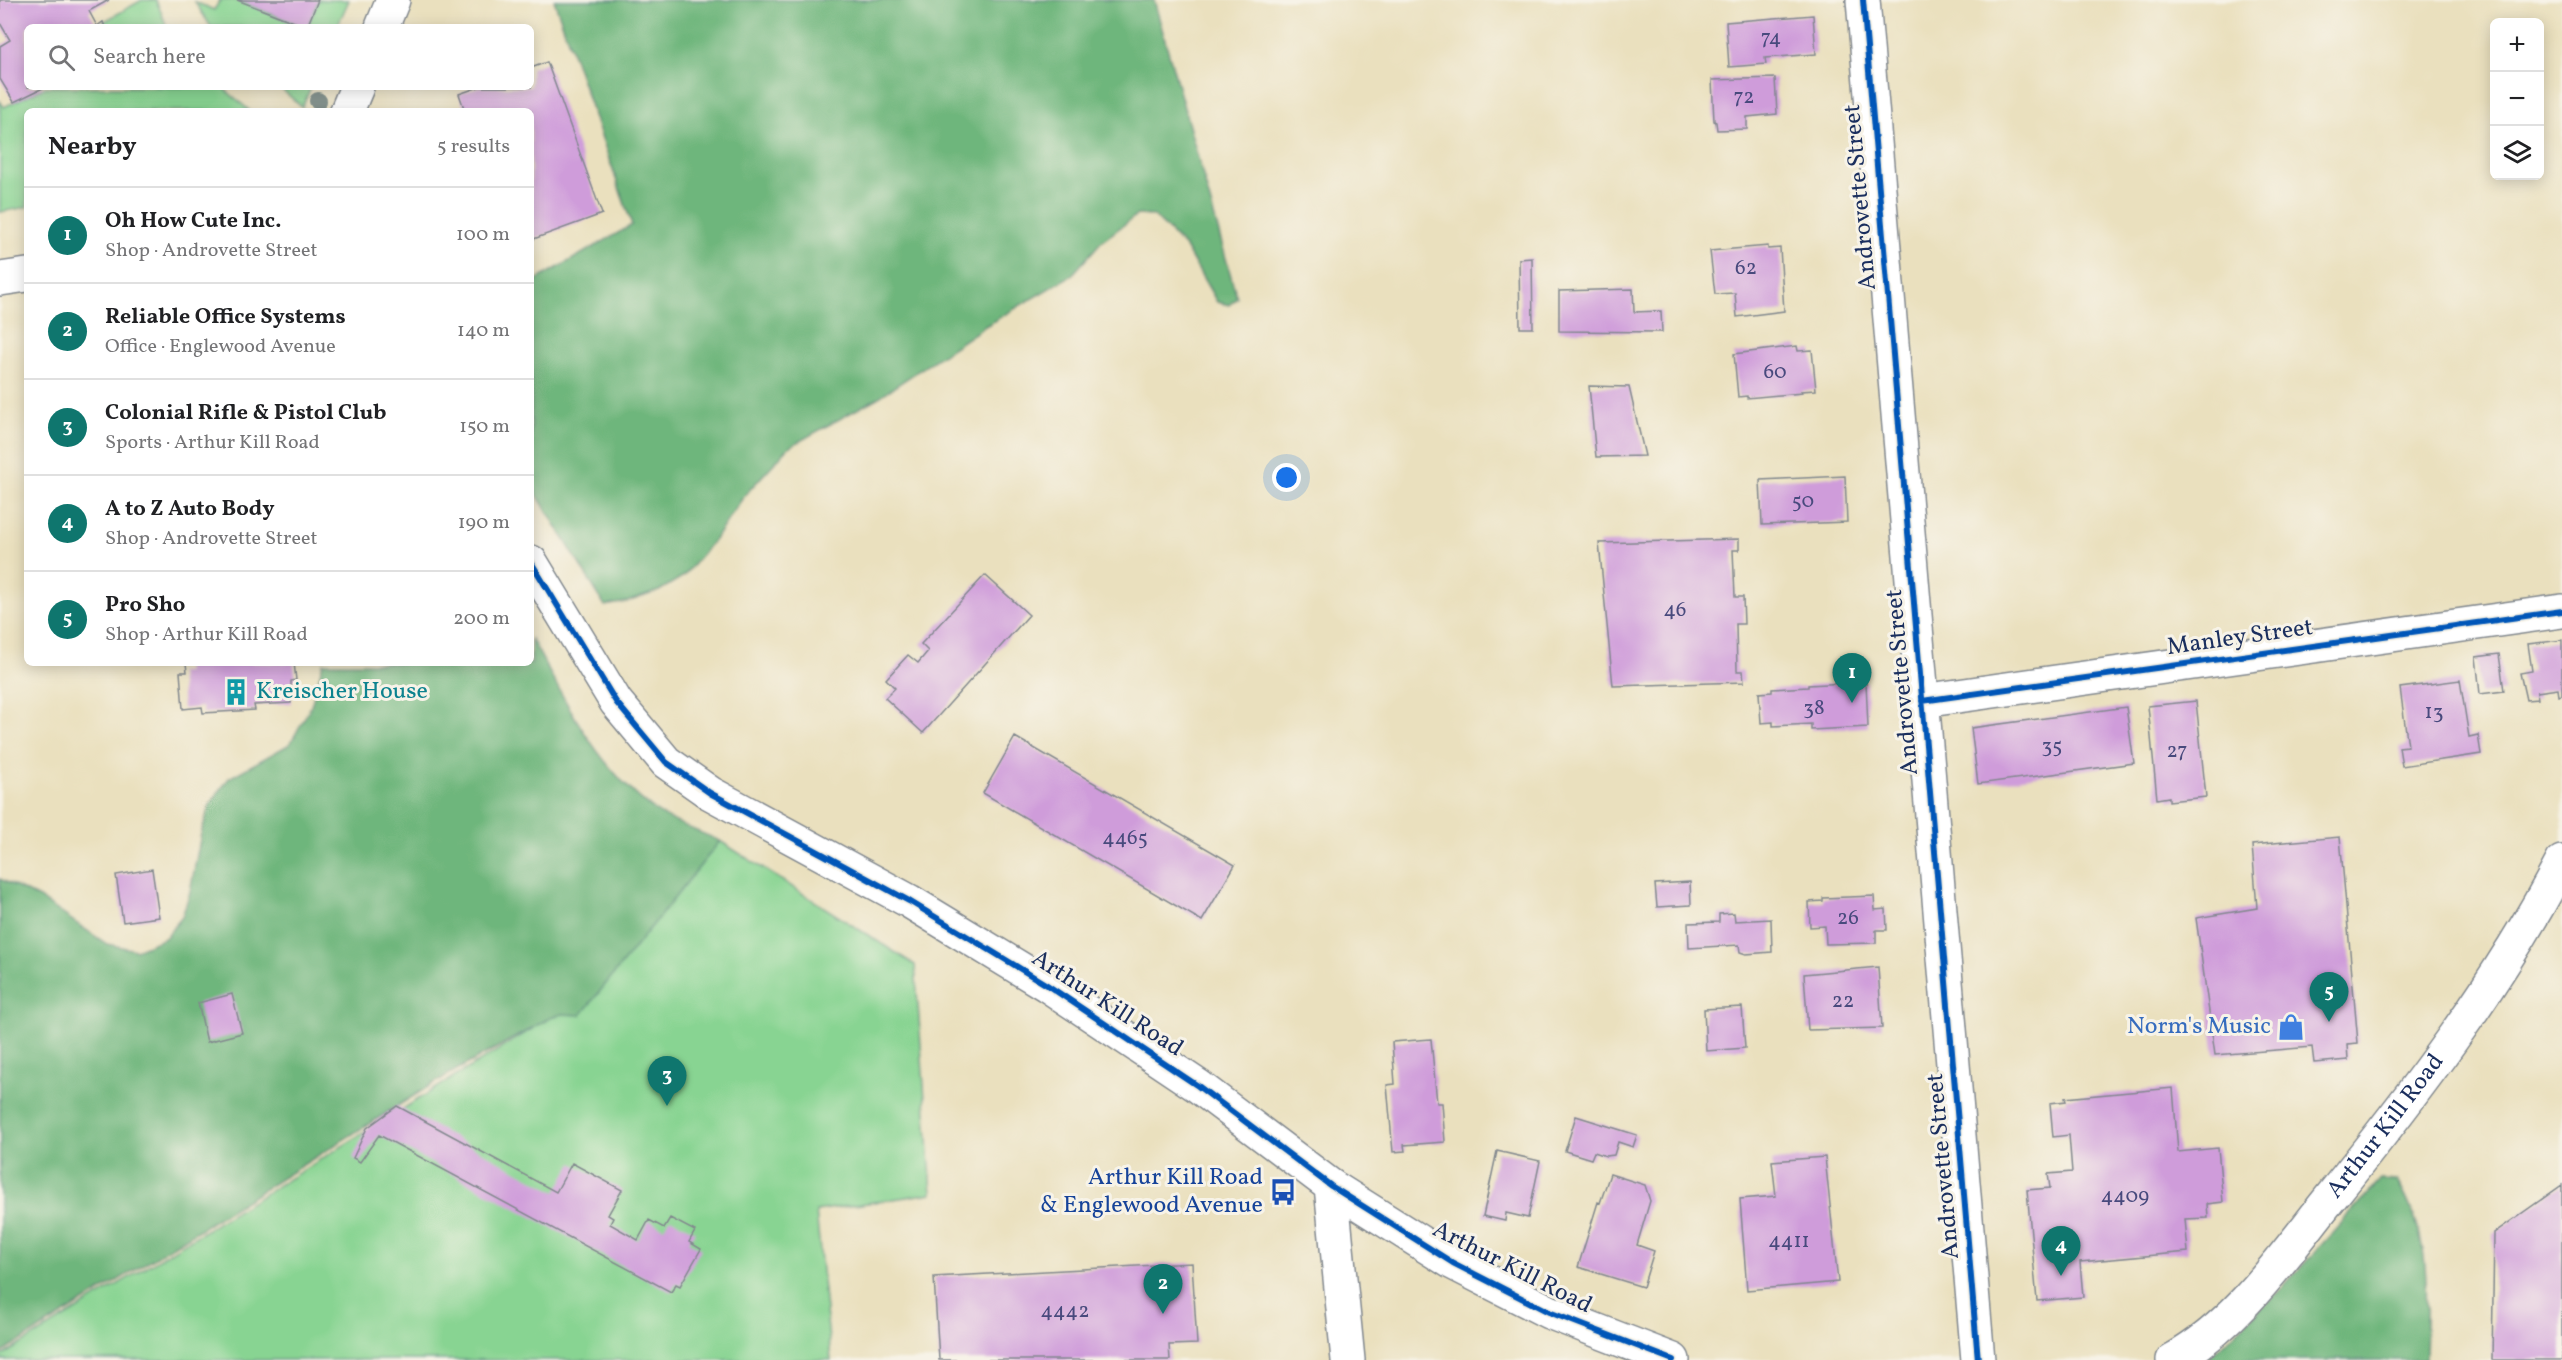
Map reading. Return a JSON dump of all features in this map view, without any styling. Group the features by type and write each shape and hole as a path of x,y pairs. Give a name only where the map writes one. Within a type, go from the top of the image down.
{"street":[{"path":"383,24 393,0"},
{"name":"Androvette Street","path":"1863,0 1978,1360"},
{"path":"348,108 356,90"},
{"path":"0,279 24,275"},
{"name":"Arthur Kill Road","path":"534,567 616,702 666,762 710,793 909,901 1047,985 1198,1086 1330,1186 1453,1263 1549,1312 1673,1360"},
{"name":"Manley Street","path":"1922,701 2562,610"},
{"name":"Arthur Kill Road","path":"2173,1360 2186,1352 2231,1314 2263,1280 2406,1104 2444,1053 2500,969 2562,862"},
{"path":"1330,1186 1348,1360"}],"green space":[{"path":"142,0 156,0 166,24 104,24 103,22"},
{"path":"220,0 237,0 297,24 209,24 195,2 214,10"},
{"path":"318,0 349,0 338,24 308,24"},
{"path":"554,0 1154,0 1237,298 1229,305 1217,302 1185,247 1154,216 1137,215 1101,242 1072,275 987,325 879,397 789,447 744,496 717,536 684,576 659,591 627,602 605,606 534,490 534,281 632,225"},
{"path":"39,90 226,90 246,108 24,108 24,208 0,212 0,101 4,107"},
{"path":"282,90 310,90 302,107"},
{"path":"534,644 569,708 615,773 633,792 660,814 720,841 581,1015 562,1014 550,1018 444,1077 0,1354 0,879 39,898 107,944 136,950 165,938 182,917 210,804 229,778 290,744 311,706 322,666 534,666"},
{"path":"720,841 915,965 932,1193 816,1211 831,1360 0,1360 0,1357 550,1018"},
{"path":"2381,1180 2397,1181 2417,1226 2425,1268 2425,1360 2206,1360 2278,1292"}],"building":[{"path":"0,0 109,0 89,11 96,24 24,24 24,90 39,90 14,102 0,79 0,46 10,40 0,23"},
{"path":"237,0 318,0 308,24 299,24"},
{"path":"1813,15 1816,54 1765,58 1766,64 1729,67 1726,22"},
{"path":"547,62 602,214 534,239 534,108 464,108 459,94 470,90 534,90 534,67"},
{"path":"1775,78 1777,114 1747,117 1747,129 1717,130 1714,121 1712,80"},
{"path":"1768,246 1768,249 1780,248 1784,311 1737,317 1735,293 1715,294 1710,251"},
{"path":"1532,258 1533,328 1520,328 1519,259"},
{"path":"1633,289 1634,312 1661,311 1662,332 1559,331 1559,291"},
{"path":"1797,346 1798,351 1812,350 1816,390 1747,398 1747,396 1738,397 1734,354"},
{"path":"1589,386 1629,387 1645,456 1596,457"},
{"path":"1845,476 1847,522 1762,525 1760,480"},
{"path":"1739,539 1739,550 1733,550 1735,597 1743,597 1744,624 1736,624 1737,671 1743,671 1744,682 1613,686 1599,543"},
{"path":"985,575 1029,615 923,733 885,698 895,688 886,679 908,655 918,663 928,651 921,644"},
{"path":"2562,640 2562,695 2559,696 2558,689 2537,692 2538,699 2526,700 2520,673 2532,671 2528,644"},
{"path":"2499,654 2504,691 2480,694 2476,657"},
{"name":"Kreischer House","path":"186,666 294,666 296,680 291,681 291,703 254,705 255,710 203,713 202,707 183,709 180,672 187,672"},
{"path":"2460,680 2469,737 2478,735 2481,754 2402,766 2399,747 2408,746 2400,688"},
{"path":"1866,682 1868,727 1811,730 1811,724 1773,726 1773,722 1761,723 1759,693 1772,692 1772,689 1808,687 1808,685"},
{"path":"2196,701 2206,797 2169,801 2169,797 2157,799 2148,706"},
{"path":"2126,707 2134,763 1978,784 1971,728"},
{"path":"1015,737 1235,865 1202,921 983,793"},
{"path":"2340,837 2358,1043 2347,1044 2348,1060 2314,1063 2312,1047 2215,1055 2196,918 2257,908 2252,845"},
{"path":"152,869 159,917 123,922 116,875"},
{"path":"1690,882 1691,905 1657,907 1655,884"},
{"path":"1874,896 1875,910 1886,909 1887,930 1876,930 1876,943 1826,944 1825,926 1810,927 1809,902 1823,901 1823,898"},
{"path":"1734,913 1735,921 1771,919 1772,952 1746,954 1740,952 1739,945 1689,948 1688,923 1719,922 1719,914"},
{"path":"1878,967 1882,1028 1808,1030 1804,974"},
{"path":"232,994 242,1033 207,1042 198,1003"},
{"path":"1742,1007 1745,1048 1706,1051 1704,1009"},
{"path":"1431,1039 1437,1103 1442,1103 1445,1142 1404,1145 1405,1151 1393,1152 1387,1085 1395,1084 1392,1042"},
{"path":"2173,1088 2178,1152 2218,1148 2223,1202 2207,1204 2208,1218 2185,1219 2188,1252 2080,1262 2083,1297 2037,1301 2027,1190 2050,1188 2048,1174 2072,1172 2069,1135 2053,1137 2050,1103 2066,1101 2065,1098"},
{"path":"397,1106 556,1192 572,1163 622,1190 608,1215 613,1218 610,1224 638,1240 649,1220 664,1228 670,1218 695,1231 689,1242 701,1249 680,1286 676,1284 671,1292 379,1135 360,1162 353,1158 367,1128"},
{"path":"1576,1116 1637,1135 1633,1147 1618,1142 1614,1155 1606,1156 1594,1152 1591,1159 1565,1151"},
{"path":"1497,1151 1540,1161 1528,1218 1506,1213 1505,1221 1483,1216"},
{"path":"1825,1157 1838,1282 1747,1290 1740,1199 1776,1196 1772,1161"},
{"path":"1610,1174 1645,1185 1650,1201 1637,1245 1654,1251 1643,1287 1578,1267 1598,1202 1600,1203"},
{"path":"2562,1185 2562,1360 2492,1360 2494,1233"},
{"path":"1192,1263 1197,1344 1169,1345 1170,1360 939,1360 934,1277"}],"cycle path":[{"path":"1863,0 1978,1360"},
{"path":"534,567 616,702 666,762 710,793 909,901 1047,985 1198,1086 1331,1186 1453,1263 1549,1312 1673,1360"},
{"path":"1922,701 2562,611"}],"place":[{"name":"Kreischer House","path":"236,692"},
{"name":"Oh How Cute Inc.","path":"1852,703"},
{"name":"Pro Sho","path":"2329,1022"},
{"name":"Norm's Music","path":"2291,1027"},
{"name":"Colonial Rifle & Pistol Club","path":"667,1106"},
{"name":"Arthur Kill Road & Englewood Avenue","path":"1283,1192"},
{"name":"A to Z Auto Body","path":"2061,1276"},
{"name":"Reliable Office Systems","path":"1163,1314"}]}
